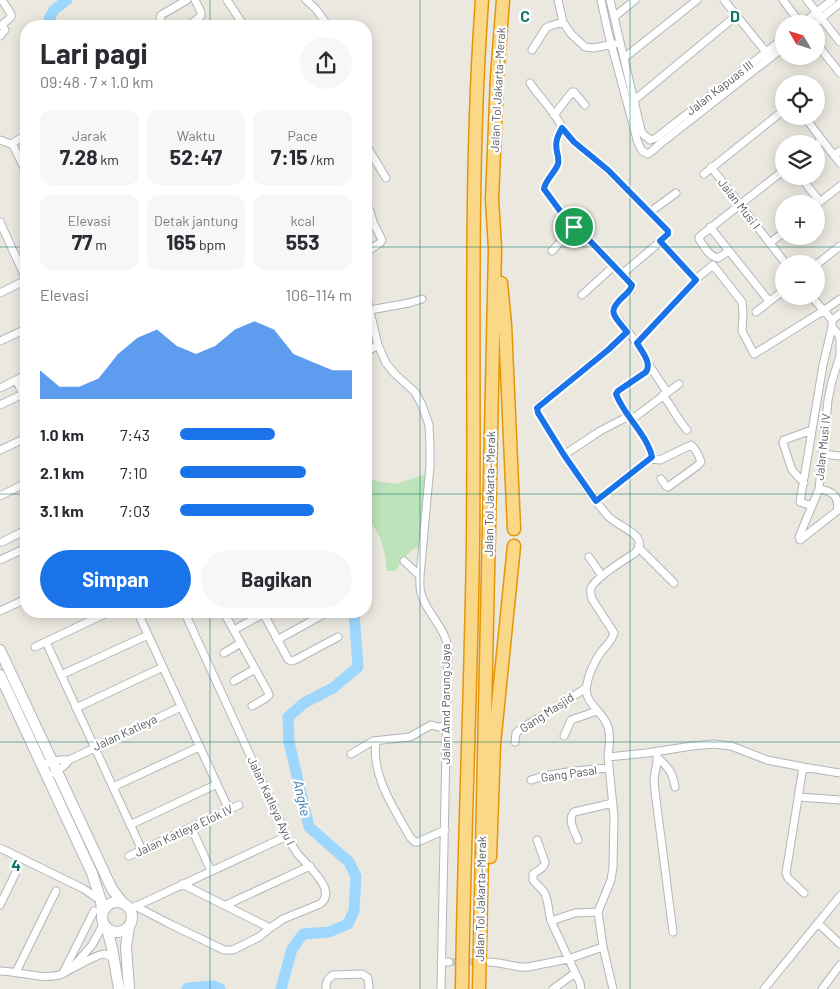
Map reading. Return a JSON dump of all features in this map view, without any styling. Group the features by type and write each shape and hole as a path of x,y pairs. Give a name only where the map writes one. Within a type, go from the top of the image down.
{"highway":[{"name":"Jalan Tol Jakarta–Merak","path":"462,989 473,543 474,200 478,51 482,0"},
{"name":"Jalan Tol Jakarta–Merak","path":"479,989 495,249 492,199 497,77 503,0"},
{"path":"495,249 501,281 505,325 514,528"},
{"path":"486,989 494,744 514,546"}],"street":[{"path":"0,36 5,30 2,26 12,14 2,0"},
{"path":"161,20 162,15 187,0"},
{"path":"195,0 201,12 200,16 195,20"},
{"path":"227,0 240,20"},
{"path":"306,0 324,20"},
{"path":"558,0 563,22 571,34 585,47 593,48 620,42"},
{"path":"601,0 612,45 631,103 642,134 650,140 658,141 648,154 642,151 638,143 631,103 624,58 610,0"},
{"path":"614,17 635,0"},
{"path":"624,58 697,0"},
{"path":"724,0 766,52"},
{"path":"782,0 794,15"},
{"path":"807,0 819,15"},
{"path":"819,15 832,0"},
{"path":"819,15 840,3"},
{"path":"631,103 737,15"},
{"path":"532,50 546,28 563,22"},
{"path":"825,23 840,42"},
{"name":"Jalan Kapuas III","path":"726,88 775,45"},
{"name":"Jalan Kapuas III","path":"658,141 726,88 775,53"},
{"path":"825,54 840,73"},
{"path":"530,83 574,142 608,170 668,231 668,234 622,274"},
{"path":"554,115 572,92 585,105"},
{"path":"704,174 775,117"},
{"path":"562,128 556,140 558,165 544,187 561,214 631,283 632,287 616,303 613,313 637,343 681,423 687,430"},
{"path":"11,144 20,139"},
{"path":"0,140 11,144 20,159"},
{"path":"825,147 838,158"},
{"path":"372,155 386,178"},
{"name":"Jalan Musi I","path":"711,167 779,255"},
{"path":"729,251 715,258 698,238 775,177"},
{"path":"825,198 840,186"},
{"path":"650,212 676,193"},
{"path":"372,218 382,240 372,248"},
{"path":"0,222 20,267"},
{"path":"552,251 574,227"},
{"path":"710,228 769,302"},
{"path":"770,243 775,239"},
{"path":"660,241 696,279"},
{"path":"825,258 840,246"},
{"path":"637,343 696,279 713,265 742,302 744,314 742,331 754,354 840,299"},
{"path":"582,295 614,266"},
{"path":"0,292 20,283"},
{"path":"756,312 775,297"},
{"path":"372,310 422,299"},
{"path":"818,305 823,311"},
{"name":"Jalan Musi IV","path":"806,504 818,489 828,400 840,356 840,339 823,311"},
{"path":"832,324 840,314"},
{"name":"Jalan Amd Parung Jaya","path":"372,319 378,346 386,363 418,397 429,425 430,466 420,591 448,644 445,962 441,989"},
{"name":"Jalan Musi IV","path":"818,489 828,490 835,496 838,504 837,511 800,540 806,504 804,483 832,324"},
{"path":"0,341 20,332"},
{"path":"613,989 603,948 598,912 612,874 613,803 608,757 610,732 608,725 586,694 586,688 598,657 613,638 614,633 590,593 595,582 635,553 640,544 634,534 610,518 596,501 564,455 538,413 537,408 627,332"},
{"path":"372,349 378,346"},
{"path":"596,501 652,457 651,452 616,394 646,372 649,365"},
{"path":"0,388 20,378"},
{"path":"16,380 20,388"},
{"path":"564,455 600,431 630,418 679,384"},
{"path":"0,404 20,398"},
{"path":"804,483 792,470 783,443 784,440 812,430"},
{"path":"0,450 20,441"},
{"path":"650,459 660,460 690,445 700,458 701,462 697,466 672,485 667,486 660,479"},
{"path":"823,454 840,456"},
{"path":"0,496 20,486"},
{"path":"8,556 1,540 20,532"},
{"path":"639,548 674,583"},
{"path":"0,560 20,551"},
{"path":"589,557 602,576"},
{"path":"404,561 420,576"},
{"path":"0,611 20,602"},
{"path":"35,647 96,618"},
{"path":"140,618 228,810"},
{"name":"Jalan Katleya Ayu I","path":"129,906 229,951 259,937 284,919 320,904 325,900 326,896 318,874 297,853 287,836 187,618"},
{"path":"228,618 269,695 252,706"},
{"path":"234,630 254,618"},
{"path":"267,618 288,658 292,661 338,636"},
{"path":"278,640 316,618"},
{"path":"61,675 148,634"},
{"path":"46,642 142,850"},
{"path":"224,653 241,643"},
{"path":"0,650 48,763 92,873 101,901 98,912 63,973"},
{"path":"76,708 163,667"},
{"path":"234,681 255,669"},
{"path":"0,675 48,763"},
{"name":"Gang Masjid","path":"515,742 516,733 523,727 586,688"},
{"name":"Jalan Katleya","path":"52,774 69,760 94,747 181,707"},
{"path":"564,736 571,720 597,711"},
{"path":"351,754 376,741 410,737 431,725 438,727 447,726"},
{"path":"376,741 374,757 380,778 385,792 410,837 415,842 418,842 445,830"},
{"path":"608,757 647,753 657,754 714,744 730,746 767,760 840,773"},
{"path":"113,787 200,747"},
{"path":"657,754 674,776 675,787"},
{"path":"657,754 654,791 673,932"},
{"name":"Jalan Katleya","path":"48,763 58,759 69,760"},
{"path":"803,767 786,873 788,878 804,893"},
{"name":"Gang Pasal","path":"530,780 546,775 577,770 609,768"},
{"path":"52,774 112,889 129,906 133,918 129,927 126,947 129,989"},
{"path":"130,825 217,784"},
{"path":"799,797 840,800"},
{"path":"578,840 571,815 574,812 613,803"},
{"name":"Jalan Katleya Elok IV","path":"128,856 239,805"},
{"path":"191,827 211,871"},
{"path":"98,912 112,902 129,906 287,836"},
{"path":"537,840 545,864 543,868 533,874 533,880 545,894 550,921 580,983 581,989"},
{"path":"0,848 75,884 101,901"},
{"path":"226,905 310,866"},
{"path":"0,905 16,872"},
{"path":"75,884 86,881 92,873"},
{"path":"182,884 270,928"},
{"path":"16,972 56,892"},
{"path":"764,989 840,896"},
{"path":"98,912 110,937 118,989"},
{"path":"550,921 575,913 598,912"},
{"path":"818,924 840,944"},
{"path":"105,927 119,933 129,927"},
{"path":"72,968 105,927"},
{"path":"490,962 528,967 568,959 603,948"},
{"path":"0,971 49,976 63,973 102,954 107,954 115,960"},
{"path":"822,989 840,966"},
{"path":"552,989 574,973"},
{"path":"326,989 327,981 333,975 362,974 368,978 369,989"}],"green space":[{"path":"426,474 419,547 410,551 395,571 387,571 381,539 372,525 372,479 396,484"}],"waterway":[{"name":"Angke","path":"49,20 54,10 67,0"},
{"name":"Angke","path":"281,989 292,949 303,934 329,932 348,924 354,911 356,876 349,862 309,827 289,742 288,717 304,703 333,688 358,667 354,618"},
{"name":"Angke","path":"187,989 214,986 220,989"}],"tunnel":[{"path":"449,962 483,962"}],"route":[{"path":"562,128 574,142 608,170 668,231 668,234 660,241 696,280 637,343 649,368 616,394 645,441 652,457 596,501 564,455 538,413 537,408 627,332 613,313 613,309 616,303 630,290 632,285 574,227 561,214 544,189 558,165 556,140 562,128"}]}
